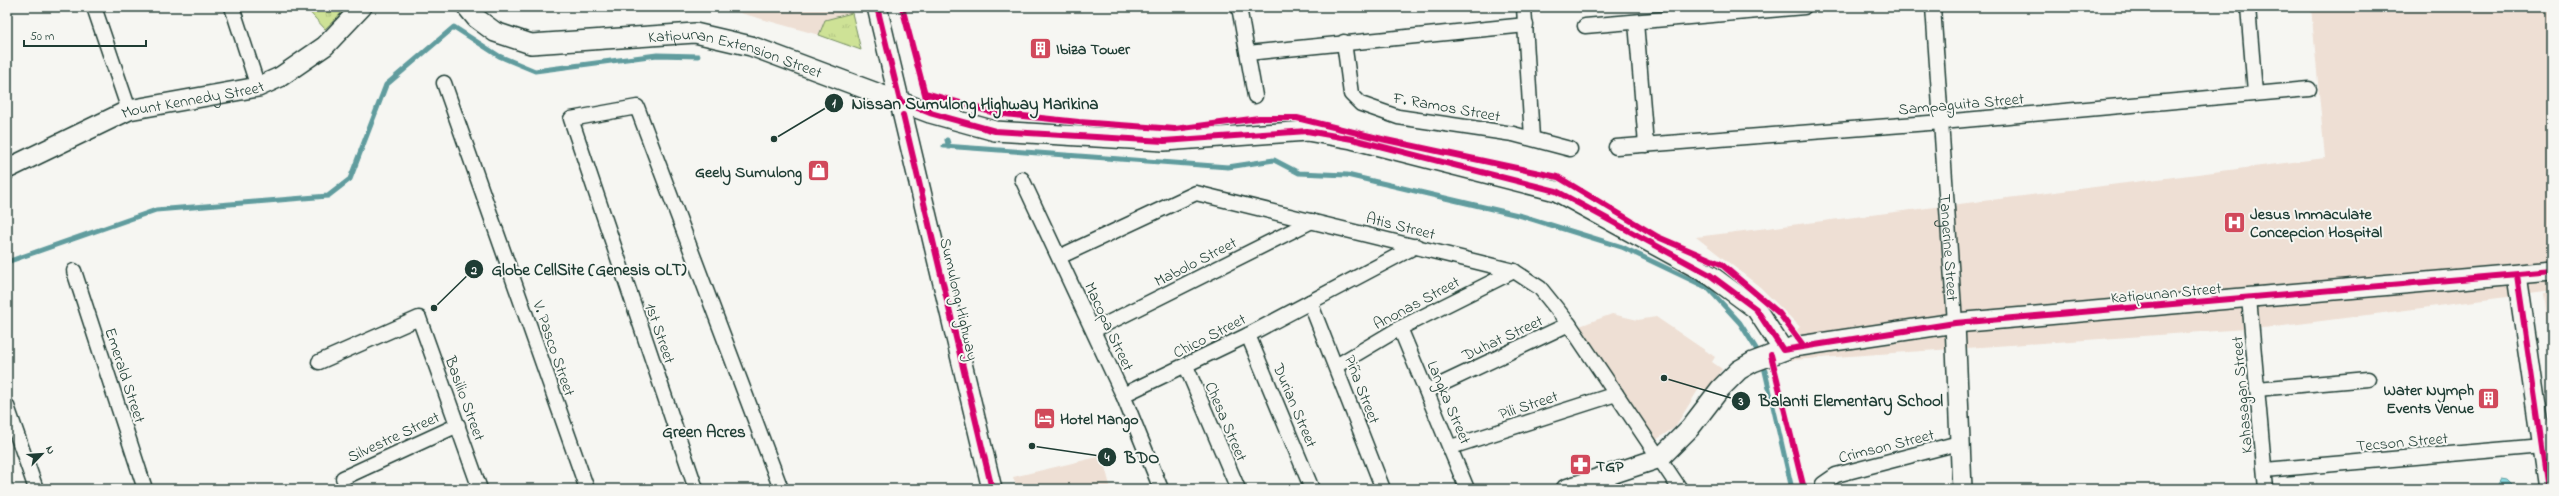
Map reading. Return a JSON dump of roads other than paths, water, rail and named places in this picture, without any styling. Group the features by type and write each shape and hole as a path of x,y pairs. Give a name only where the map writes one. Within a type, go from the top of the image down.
{"street":[{"path":"94,7 129,110"},
{"path":"232,7 258,87"},
{"name":"Mount Kennedy Street","path":"8,164 129,110 258,87 280,77 325,46 362,7"},
{"name":"Katipunan Extension Street","path":"467,7 476,18 495,32 531,44 695,33 752,46 901,108 930,113 995,131 1164,141 1307,131 1352,139 1556,191 1710,274 1756,308 1783,350"},
{"name":"Sumulong Highway","path":"877,7 992,489"},
{"path":"1240,7 1255,96"},
{"path":"1524,7 1532,138"},
{"path":"1585,26 1804,7"},
{"name":"Tangerine Street","path":"1933,7 1955,323 1962,489"},
{"path":"2248,7 2255,92"},
{"path":"1636,22 1646,145"},
{"path":"1248,53 1344,42 1526,25"},
{"name":"F. Ramos Street","path":"1344,42 1351,94 1361,104 1398,117 1532,138 1570,149"},
{"name":"V. Pasco Street","path":"444,83 587,489"},
{"name":"Sampaguita Street","path":"1616,147 1942,122 2255,92 2309,89"},
{"name":"1st Street","path":"696,489 571,119 637,107 781,489"},
{"name":"Macopa Street","path":"1022,179 1094,330 1123,395 1161,489"},
{"name":"Atis Street","path":"1058,257 1196,193 1514,270 1540,288 1569,324 1660,458"},
{"name":"Mabolo Street","path":"1094,330 1312,221"},
{"name":"Chico Street","path":"1123,395 1248,335 1416,246"},
{"name":"Anonas Street","path":"1336,366 1400,328 1514,270"},
{"name":"Emerald Street","path":"74,271 145,489"},
{"name":"Katipunan Street","path":"1660,458 1690,428 1720,389 1739,370 1783,350 1955,323 2552,271"},
{"path":"2518,275 2548,489"},
{"name":"Kahasagan Street","path":"2249,298 2266,489"},
{"name":"Piña Street","path":"1310,302 1383,489"},
{"name":"Basilio Street","path":"318,362 419,318 480,489"},
{"name":"Duhat Street","path":"1428,391 1569,324"},
{"name":"Langka Street","path":"1400,328 1428,391 1467,489"},
{"name":"Durian Street","path":"1248,335 1312,489"},
{"name":"Chesa Street","path":"1186,366 1238,489"},
{"path":"2257,389 2368,379"},
{"name":"Pili Street","path":"1451,447 1616,394"},
{"path":"7,406 36,489"},
{"name":"Silvestre Street","path":"343,478 458,425"},
{"name":"Crimson Street","path":"1823,486 1836,475 1959,444"},
{"name":"Tecson Street","path":"2265,470 2542,446"},
{"path":"1566,489 1660,458 1680,489"}],"water":[{"path":"2502,479 2508,480 2513,485 2513,489 2496,489"}],"waterway":[{"path":"7,262 156,210 328,196 350,179 386,85 454,27 499,56 535,71 657,55 698,56"},
{"path":"947,140 949,147"},
{"path":"944,146 1228,167 1274,160 1299,173 1347,175 1522,216 1622,247 1708,288 1740,323 1762,358 1792,489"}],"place":[{"name":"Ibiza Tower","path":"1041,48"},
{"name":"Nissan Sumulong Highway Marikina","path":"774,139"},
{"name":"Geely Sumulong","path":"818,171"},
{"name":"Jesus Immaculate Concepcion Hospital","path":"2234,222"},
{"name":"Globe CellSite (Genesis OLT)","path":"434,308"},
{"name":"Balanti Elementary School","path":"1664,378"},
{"name":"Water Nymph Events Venue","path":"2489,398"},
{"name":"Hotel Mango","path":"1045,418"},
{"name":"BDO","path":"1032,446"},
{"name":"TGP","path":"1580,465"}],"district":[{"name":"Green Acres","path":"704,431"}]}
